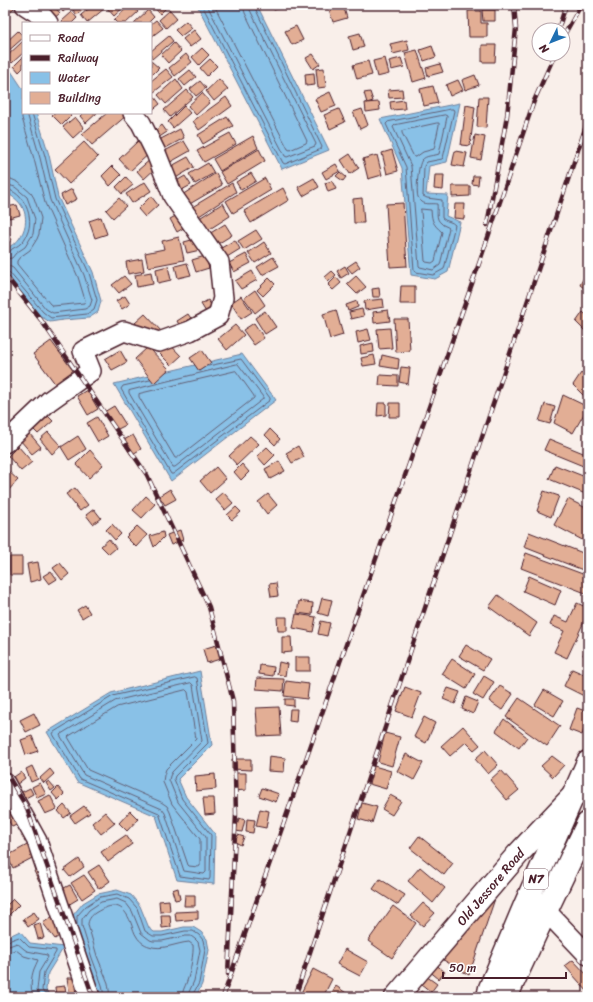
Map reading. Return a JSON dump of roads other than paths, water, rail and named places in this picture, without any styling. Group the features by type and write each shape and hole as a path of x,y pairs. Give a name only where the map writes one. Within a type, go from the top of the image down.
{"main road":[{"name":"N7","path":"488,997 490,988 525,905 581,788 588,762"},
{"name":"Old Jessore Road","path":"396,997 518,854 581,788"},
{"name":"N7","path":"506,997 588,823"}],"street":[{"path":"25,5 42,16 47,22"},
{"path":"5,443 49,401 91,371 83,351 124,331 159,342 190,331 218,316 223,298 219,262 173,196 156,153 141,122 134,114"},
{"path":"5,782 37,841 90,997"},
{"path":"546,911 588,955"}],"water":[{"path":"197,5 257,5 329,150 282,169"},
{"path":"5,62 22,88 22,114 36,114 49,155 58,197 93,272 101,301 98,312 89,318 50,322 40,316 7,276 5,254 9,247 19,239 23,232 26,218 22,206 12,196 5,193"},
{"path":"460,103 447,162 429,166 426,194 448,195 446,216 460,222 448,272 435,279 411,275 402,168 380,119"},
{"path":"242,354 276,400 171,481 114,384"},
{"path":"200,671 212,745 178,779 186,797 215,834 214,884 177,880 156,816 77,782 47,732 111,693"},
{"path":"117,890 131,895 140,906 149,928 154,932 193,927 201,932 207,939 209,950 202,984 196,997 97,997 73,927 73,915 83,903 98,894"},
{"path":"20,931 30,943 64,947 48,973 46,990 51,997 7,997 5,990 5,938"}],"railway":[{"path":"487,225 507,116 516,28 514,5"},
{"path":"561,22 566,5"},
{"path":"571,23 581,5"},
{"path":"223,997 482,255 534,101 551,62"},
{"path":"295,997 588,120"},
{"path":"5,275 41,320 147,475 209,607 233,701 236,814 228,974"},
{"path":"5,771 26,806 93,997"}]}
